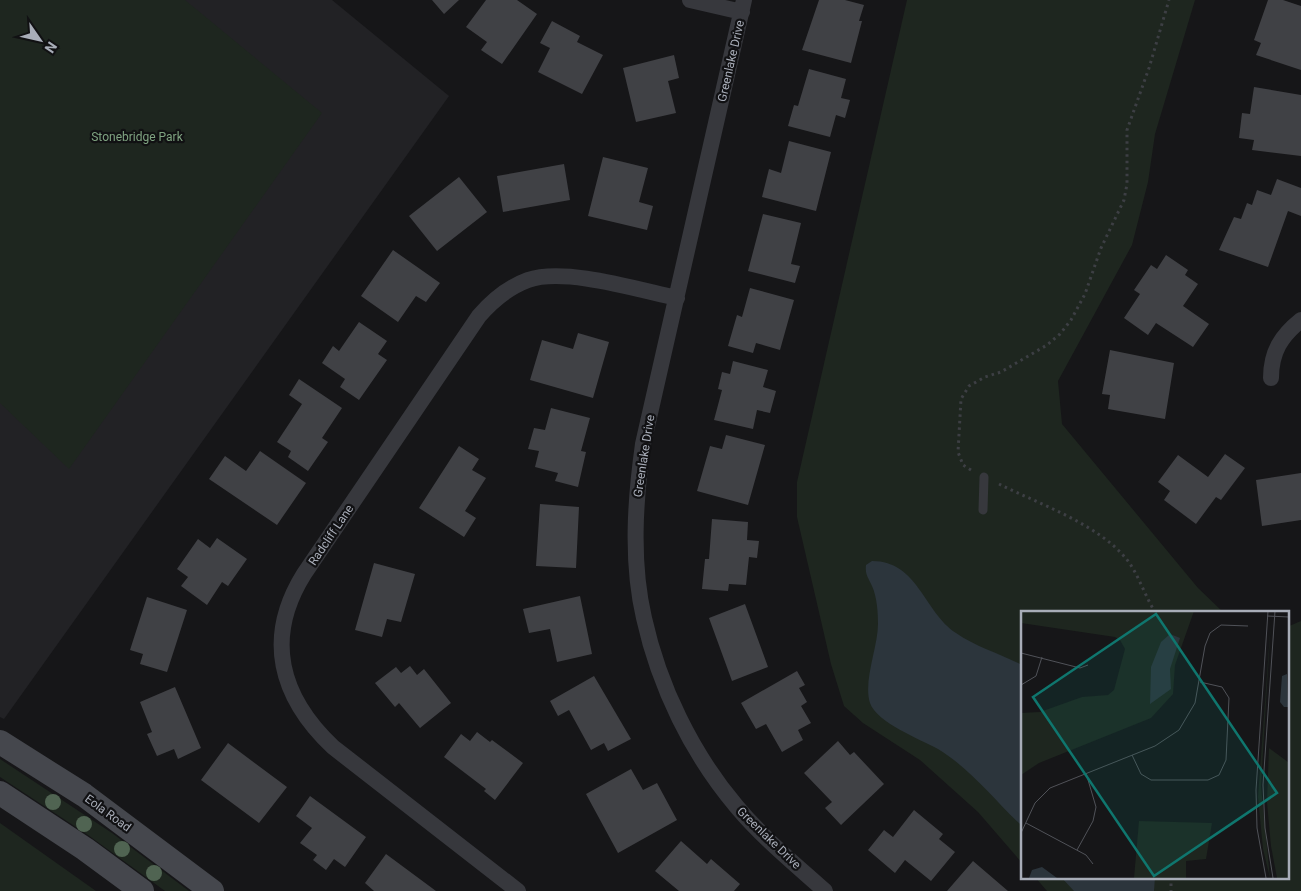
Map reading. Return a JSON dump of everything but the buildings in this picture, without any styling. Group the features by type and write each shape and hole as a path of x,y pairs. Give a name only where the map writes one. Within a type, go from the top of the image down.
{"main road":[{"name":"Eola Road","path":"0,742 84,795 212,891"},
{"path":"0,793 85,849 142,891"}],"street":[{"path":"690,0 743,6"},
{"name":"Greenlake Drive","path":"743,6 644,444 638,484 636,532 644,618 661,675 673,706 702,758 721,787 758,831 815,888"},
{"name":"Radcliff Lane","path":"518,891 333,747 310,724 289,689 281,664 282,636 287,609 294,589 479,316 498,297 529,280 552,277 582,278 677,298"},
{"path":"1271,378 1274,351 1280,340 1301,320"}],"lane":[{"path":"983,510 984,477"}],"path":[{"path":"1154,611 1129,562 1110,542 1094,531 963,465 958,452 961,398 969,386 1014,365 1060,334 1071,320 1085,294 1101,248 1124,200 1127,184 1127,130 1149,68 1169,0"},
{"path":"1171,878 1171,891"}],"shaded area":[{"path":"0,0 332,0 449,96 4,719 0,717"},
{"path":"872,561 888,563 900,569 919,589 945,624 956,633 1021,665 1021,825 982,785 950,757 890,724 874,710 870,703 868,685 878,624 875,595 867,576 866,565"},
{"path":"1062,878 1155,878 1154,891 1074,891"}],"green space":[{"name":"Stonebridge Park","path":"0,0 185,0 322,113 69,469 0,403"},
{"path":"907,0 1195,0 1155,134 1148,182 1132,245 1058,381 1062,424 1198,588 1222,611 1021,611 1021,862 978,812 920,760 863,723 844,706 831,664 797,517 797,482"},
{"path":"1301,621 1301,891 1047,891 1036,878 1288,878 1288,627"},
{"path":"0,759 112,833 189,891 165,891 88,835 0,777"},
{"path":"0,823 96,891 0,891"}]}
